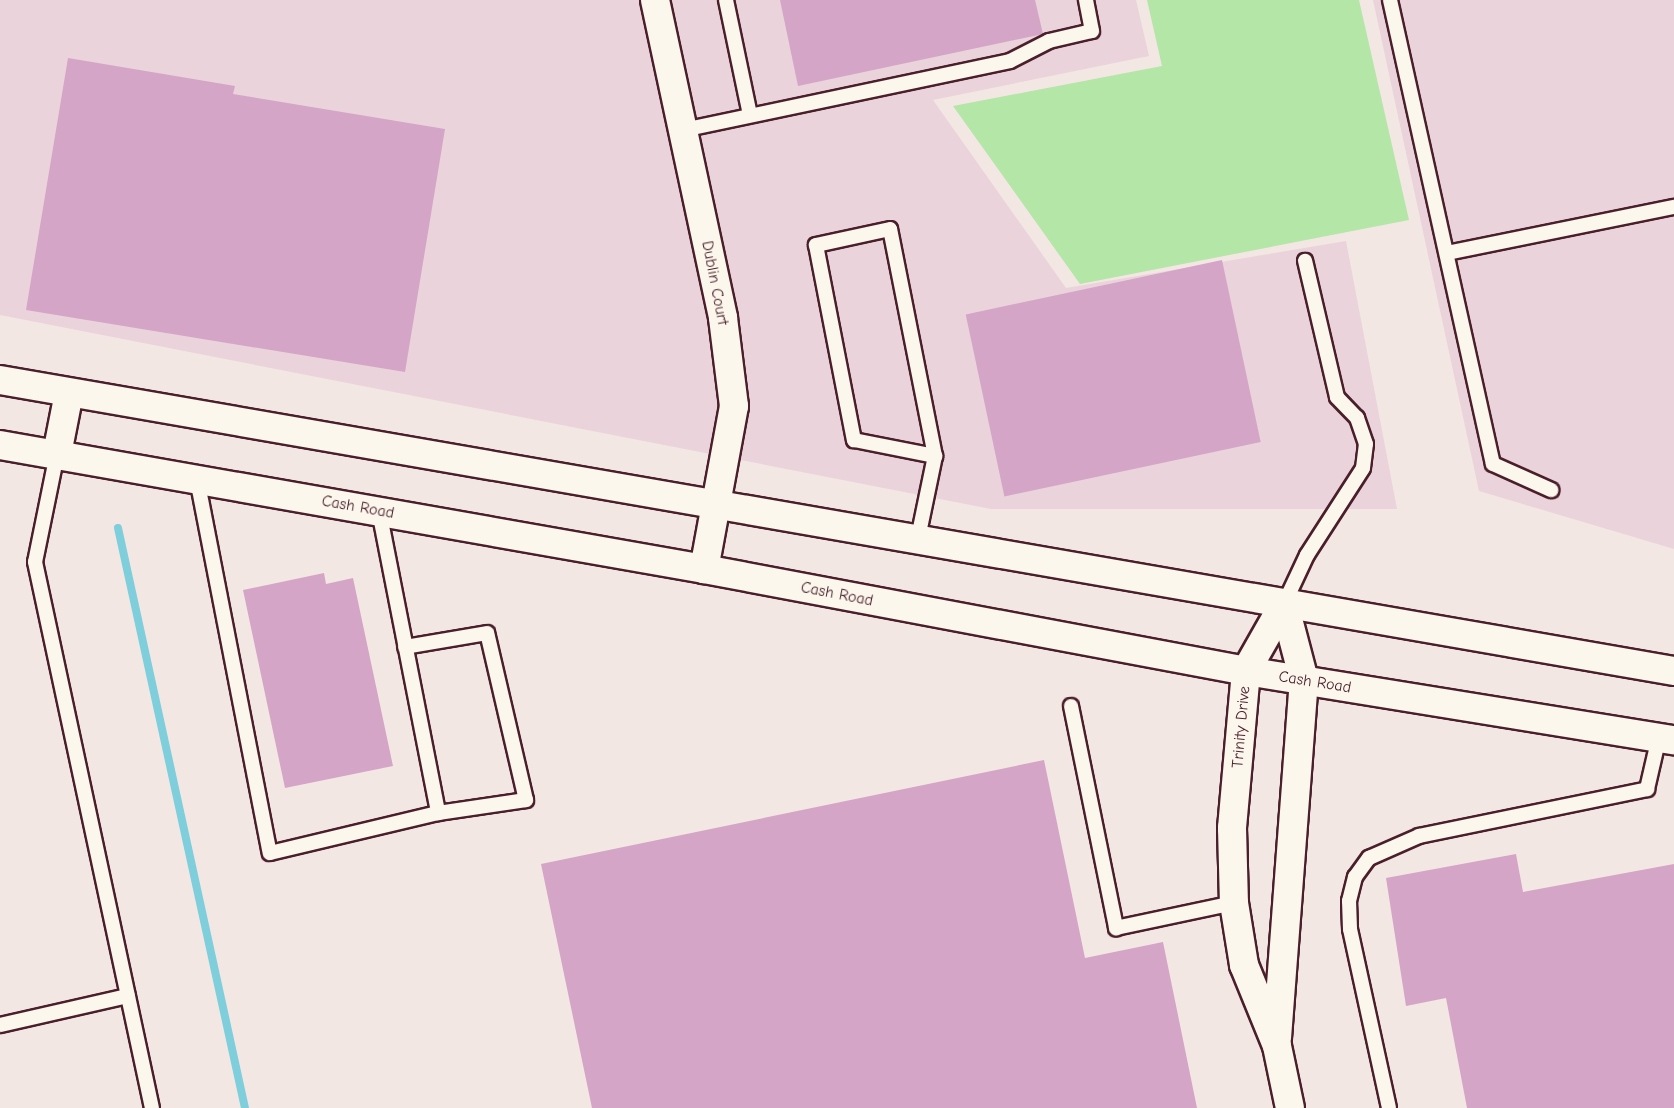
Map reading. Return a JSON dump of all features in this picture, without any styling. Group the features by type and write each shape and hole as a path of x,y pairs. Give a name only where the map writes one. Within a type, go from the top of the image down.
{"street":[{"name":"Dublin Court","path":"655,0 723,318 734,406 704,568"},
{"path":"0,380 718,501 1284,604 1674,671"},
{"path":"57,454 69,393"},
{"name":"Cash Road","path":"0,445 704,568 1246,671 1667,738"},
{"name":"Trinity Drive","path":"1284,604 1246,671 1232,828 1234,903 1244,965 1277,1046 1290,1108"},
{"name":"Trinity Drive","path":"1277,1046 1304,680 1284,604"}],"lane":[{"path":"726,0 750,116"},
{"path":"683,130 1010,61 1049,41 1092,31 1086,0"},
{"path":"1390,0 1493,464 1551,490"},
{"path":"1447,254 1674,207"},
{"path":"918,538 934,456 890,229 816,245 854,440 934,456"},
{"path":"1284,604 1307,555 1363,468 1366,444 1357,418 1337,397 1305,261"},
{"path":"57,454 35,562 152,1108"},
{"path":"197,479 270,853 438,813 526,800 487,633 405,646"},
{"path":"379,511 438,813"},
{"path":"1071,706 1116,928 1234,903"},
{"path":"1389,1108 1350,929 1351,893 1369,858 1419,836 1647,789 1667,738"},
{"path":"0,1025 128,996"}],"shaded area":[{"path":"0,0 1136,0 1149,56 933,100 1066,288 1346,241 1397,509 991,509 0,315"},
{"path":"1373,0 1674,0 1674,549 1479,491"}],"green space":[{"path":"1147,0 1359,0 1409,220 1080,284 953,106 1162,66"}],"building":[{"path":"780,0 1035,0 1043,34 798,86"},
{"path":"68,58 235,86 233,94 445,129 405,372 26,310"},
{"path":"1222,260 1261,442 1004,496 966,314"},
{"path":"324,573 326,584 353,578 393,766 285,788 243,590"},
{"path":"1044,760 1085,958 1163,942 1197,1108 592,1108 541,864"},
{"path":"1516,854 1523,892 1674,864 1674,1108 1467,1108 1446,998 1406,1006 1386,878"}],"waterway":[{"path":"118,528 245,1108"}]}
